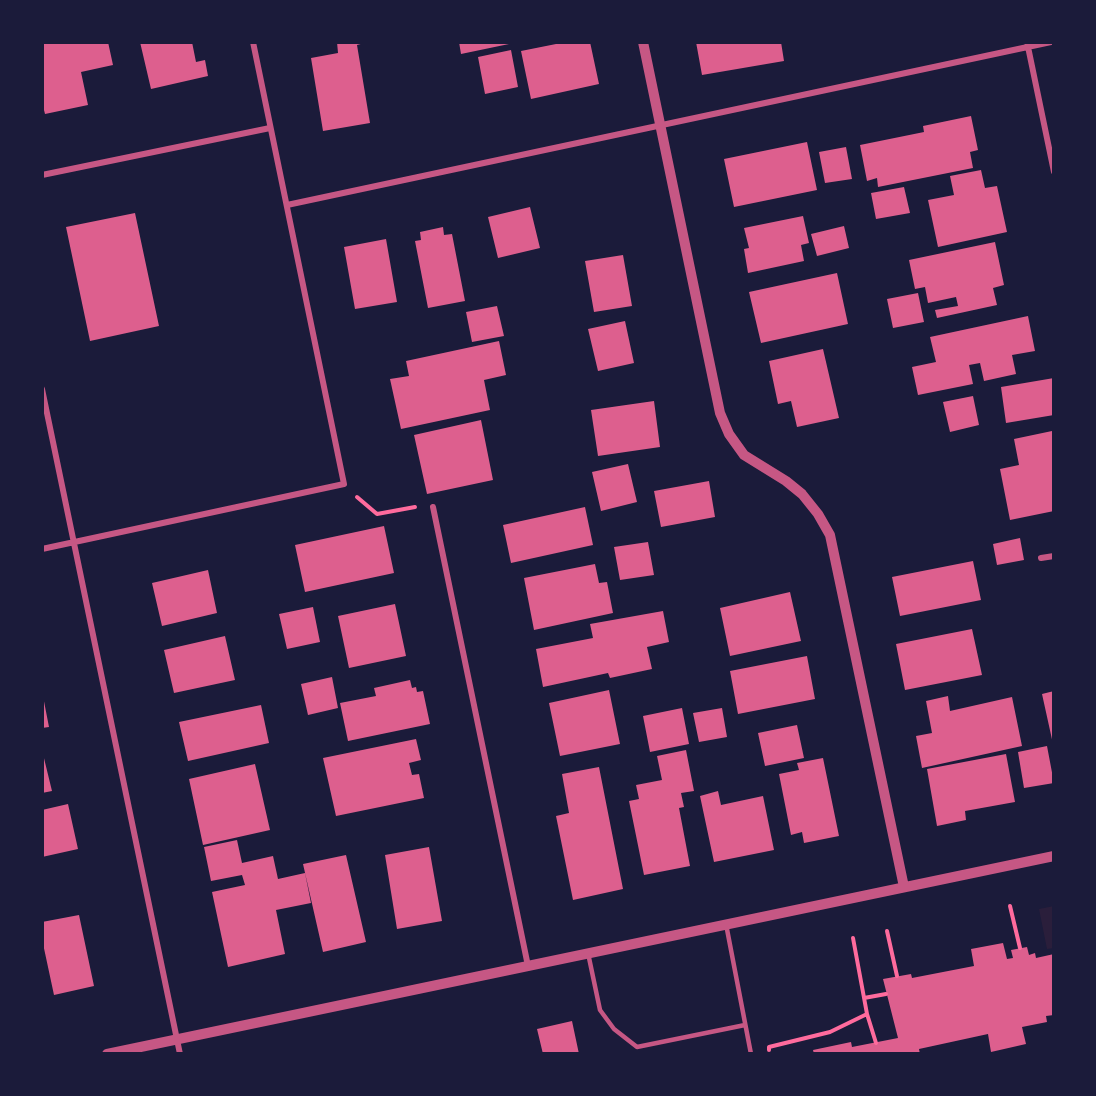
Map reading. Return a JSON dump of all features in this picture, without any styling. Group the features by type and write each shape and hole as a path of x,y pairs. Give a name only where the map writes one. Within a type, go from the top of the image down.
{"street":[{"path":"42,549 344,484 253,42"},
{"path":"643,42 720,413 729,434 744,455 786,481 802,494 818,513 830,536 904,887"},
{"path":"286,205 661,126 1027,45 1052,42"},
{"path":"1027,45 1054,172"},
{"path":"42,176 270,128"},
{"path":"42,388 180,1054"},
{"path":"433,507 528,966"},
{"path":"1041,558 1054,556"},
{"path":"107,1054 1054,856"}],"lane":[{"path":"726,924 751,1054"},
{"path":"588,953 600,1010 614,1029 637,1047 745,1025"}],"path":[{"path":"344,484 377,514 421,506 433,507"},
{"path":"1010,906 1020,948"},
{"path":"887,931 897,976"},
{"path":"853,938 867,1014 876,1042"},
{"path":"864,998 886,994"},
{"path":"769,1047 823,1034 867,1014"}],"shaded area":[{"path":"1054,906 1054,948 1047,949 1039,909"}],"building":[{"path":"42,42 108,42 113,65 81,72 88,105 45,114 42,102"},
{"path":"140,42 192,42 196,62 205,60 208,76 151,89"},
{"path":"337,42 368,42 357,45 370,123 323,131 311,58 338,53"},
{"path":"459,42 508,42 509,44 461,54"},
{"path":"566,42 590,42 599,84 531,99 521,51"},
{"path":"696,42 781,42 784,61 702,75"},
{"path":"511,50 518,87 485,94 478,57"},
{"path":"971,116 978,150 970,152 973,168 878,187 877,178 867,181 860,145 924,132 923,126"},
{"path":"807,142 817,190 734,207 724,159"},
{"path":"846,147 852,179 825,183 819,152"},
{"path":"981,170 985,188 997,186 1007,232 938,247 928,200 954,195 950,176"},
{"path":"904,187 910,213 876,219 871,193"},
{"path":"530,207 540,248 498,258 488,217"},
{"path":"135,213 159,326 90,341 66,227"},
{"path":"803,216 809,243 801,245 804,261 748,273 744,249 749,248 744,228"},
{"path":"844,226 849,248 817,256 811,234"},
{"path":"443,227 444,235 452,234 465,301 428,308 415,241 421,240 420,232"},
{"path":"386,239 397,302 355,309 344,247"},
{"path":"995,242 1004,285 993,288 997,305 937,318 935,310 958,306 956,297 928,303 925,287 915,289 909,260"},
{"path":"623,255 632,306 594,312 585,261"},
{"path":"837,273 848,324 761,343 749,292"},
{"path":"918,293 924,322 893,328 887,299"},
{"path":"497,306 504,336 472,342 466,312"},
{"path":"1028,316 1035,351 1012,355 1016,374 984,381 980,363 969,365 973,384 918,395 912,367 936,362 930,337"},
{"path":"625,321 634,363 598,371 588,329"},
{"path":"499,341 506,375 484,380 490,410 401,429 390,379 409,376 406,361"},
{"path":"823,349 839,418 797,427 791,401 778,404 769,361"},
{"path":"1054,378 1054,415 1006,423 1001,387"},
{"path":"973,396 979,425 950,432 943,402"},
{"path":"654,401 660,447 598,456 591,410"},
{"path":"481,420 493,480 427,494 414,435"},
{"path":"1052,431 1054,511 1010,520 1000,469 1019,465 1014,439"},
{"path":"628,464 637,502 601,511 592,472"},
{"path":"709,481 715,517 661,527 654,491"},
{"path":"585,507 593,545 511,563 503,525"},
{"path":"384,526 394,573 305,592 295,545"},
{"path":"1020,538 1024,560 997,565 993,544"},
{"path":"648,542 654,575 620,580 614,547"},
{"path":"973,561 981,600 900,616 892,577"},
{"path":"595,564 599,583 607,582 613,613 534,630 524,578"},
{"path":"208,570 217,613 162,626 152,583"},
{"path":"790,592 801,641 730,656 720,608"},
{"path":"395,604 406,656 349,668 338,616"},
{"path":"313,607 320,642 287,649 279,614"},
{"path":"663,611 669,642 647,647 652,669 610,678 608,673 543,687 536,649 593,638 590,624"},
{"path":"972,629 982,675 905,690 896,644"},
{"path":"225,636 235,680 174,693 164,650"},
{"path":"807,656 815,699 738,714 730,671"},
{"path":"332,677 338,708 308,715 301,684"},
{"path":"410,680 412,688 416,687 417,692 423,691 430,724 348,741 340,703 376,696 374,688"},
{"path":"609,690 620,744 560,756 549,703"},
{"path":"42,691 49,727 42,728"},
{"path":"1054,691 1054,744 1053,744 1042,694"},
{"path":"948,696 950,711 1012,697 1022,746 922,768 916,736 932,733 926,701"},
{"path":"261,705 269,743 188,761 179,722"},
{"path":"682,708 689,744 650,752 643,716"},
{"path":"722,708 727,737 699,742 693,713"},
{"path":"797,725 804,758 765,766 758,733"},
{"path":"416,739 421,760 409,763 412,775 419,774 424,798 336,816 323,758"},
{"path":"1047,746 1054,783 1024,788 1018,752"},
{"path":"42,750 52,791 42,793"},
{"path":"686,750 694,791 681,793 684,807 679,808 690,866 644,875 629,801 639,799 636,785 662,780 657,756"},
{"path":"1006,754 1015,802 965,811 966,820 937,826 927,769"},
{"path":"823,758 839,836 804,843 802,832 791,835 779,774 799,770 797,763"},
{"path":"255,764 270,830 203,845 189,779"},
{"path":"599,767 623,889 573,900 556,816 569,813 562,774"},
{"path":"718,791 721,805 763,796 774,850 714,862 700,796"},
{"path":"68,804 78,849 42,857 42,810"},
{"path":"237,840 242,863 273,856 278,879 305,873 311,903 276,910 285,954 228,967 212,892 245,885 242,875 211,881 204,847"},
{"path":"429,847 442,921 397,929 385,855"},
{"path":"346,855 366,942 323,952 303,864"},
{"path":"79,915 94,986 54,995 42,939 42,922"},
{"path":"1003,943 1007,959 1013,958 1011,950 1027,947 1029,955 1035,953 1036,958 1054,954 1054,1015 1046,1016 1047,1022 1022,1027 1026,1044 991,1052 988,1034 919,1049 920,1054 814,1054 813,1050 851,1042 852,1047 898,1038 883,979 911,974 912,978 974,966 971,949"},
{"path":"572,1021 579,1054 543,1054 537,1029"}]}
